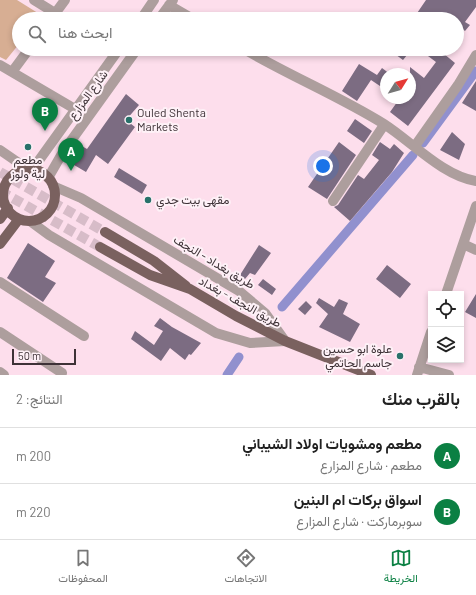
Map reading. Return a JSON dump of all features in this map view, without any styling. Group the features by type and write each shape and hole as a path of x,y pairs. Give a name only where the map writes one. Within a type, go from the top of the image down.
{"main road":[{"path":"0,218 4,205 5,188 10,178 19,172 31,170 41,172 51,182 55,196 49,212 41,219 30,221 19,219 4,205"},
{"path":"0,244 19,219"},
{"path":"105,232 154,261 190,289"},
{"name":"طريق النجف - بغداد","path":"100,247 150,275 190,289 236,316 285,341 371,375"}],"street":[{"path":"34,0 48,12"},
{"path":"56,12 65,0"},
{"path":"145,12 154,0"},
{"path":"164,12 171,2 184,12"},
{"path":"415,146 458,85 476,55"},
{"path":"12,72 24,56"},
{"name":"شارع المزارع","path":"31,170 114,56"},
{"name":"شارع المزارع","path":"51,182 63,152 133,56"},
{"path":"257,56 384,124 448,172 464,179 476,181"},
{"path":"0,65 75,109"},
{"path":"333,201 384,124"},
{"path":"0,150 31,170"},
{"name":"طريق بغداد - النجف","path":"51,182 81,198 239,291 265,313 285,341"},
{"path":"447,291 476,206"},
{"path":"30,221 49,235 216,333 250,343 285,341"},
{"path":"463,244 476,250"},
{"path":"0,282 84,336"},
{"path":"0,332 62,373"},
{"path":"428,341 418,371 449,375"},
{"path":"0,372 4,375"}],"shaded area":[{"path":"0,0 17,0 36,12 12,12 12,53 6,60 0,57"}],"building":[{"path":"426,0 476,0 476,7 465,22 470,25 465,31 464,12 418,12"},
{"path":"398,56 406,56 403,60"},
{"path":"428,56 447,56 455,63 408,126 390,112 396,104 416,104 416,72 424,78 436,62"},
{"path":"359,64 377,75 380,71 380,86 371,80 357,101 342,91"},
{"path":"476,81 476,111 462,103"},
{"path":"126,94 139,105 126,120 135,127 108,164 96,155 86,172 69,162 80,145 87,149"},
{"path":"355,119 372,131 364,143 347,131"},
{"path":"452,132 465,144 459,160 440,150"},
{"path":"339,142 356,155 327,199 308,187"},
{"path":"380,142 390,149 394,144 404,153 392,172 350,221 334,207 338,205 358,175 364,179 379,160 372,155"},
{"path":"119,168 147,185 142,194 114,177"},
{"path":"28,243 55,261 45,277 56,283 43,302 7,278"},
{"path":"259,245 271,253 255,275 250,273 245,279 240,275"},
{"path":"387,265 411,284 400,298 376,279"},
{"path":"263,279 276,289 272,295 258,285"},
{"path":"476,294 476,318 465,312"},
{"path":"319,298 334,307 339,299 348,303 343,314 360,324 350,342 319,327 328,314 316,303"},
{"path":"306,301 312,307 305,315 298,309"},
{"path":"160,318 172,327 201,343 185,360 170,348 161,361 131,339 135,331 154,345 163,331 154,326"}],"waterway":[{"path":"423,143 476,71"},
{"path":"282,307 413,155"},
{"path":"227,375 239,357"}],"tunnel":[{"path":"0,172 105,232"},
{"path":"0,191 100,247"}],"place":[{"name":"Ouled Shenta Markets","path":"129,120"},
{"name":"اسواق بركات ام البنين","path":"45,131"},
{"name":"مطعم لية ولوز","path":"28,147"},
{"name":"مطعم ومشويات اولاد الشيباني","path":"71,171"},
{"name":"مقهى بيت جدي","path":"148,200"},
{"name":"علوة ابو حسين جاسم الحاتمي","path":"400,356"}]}
